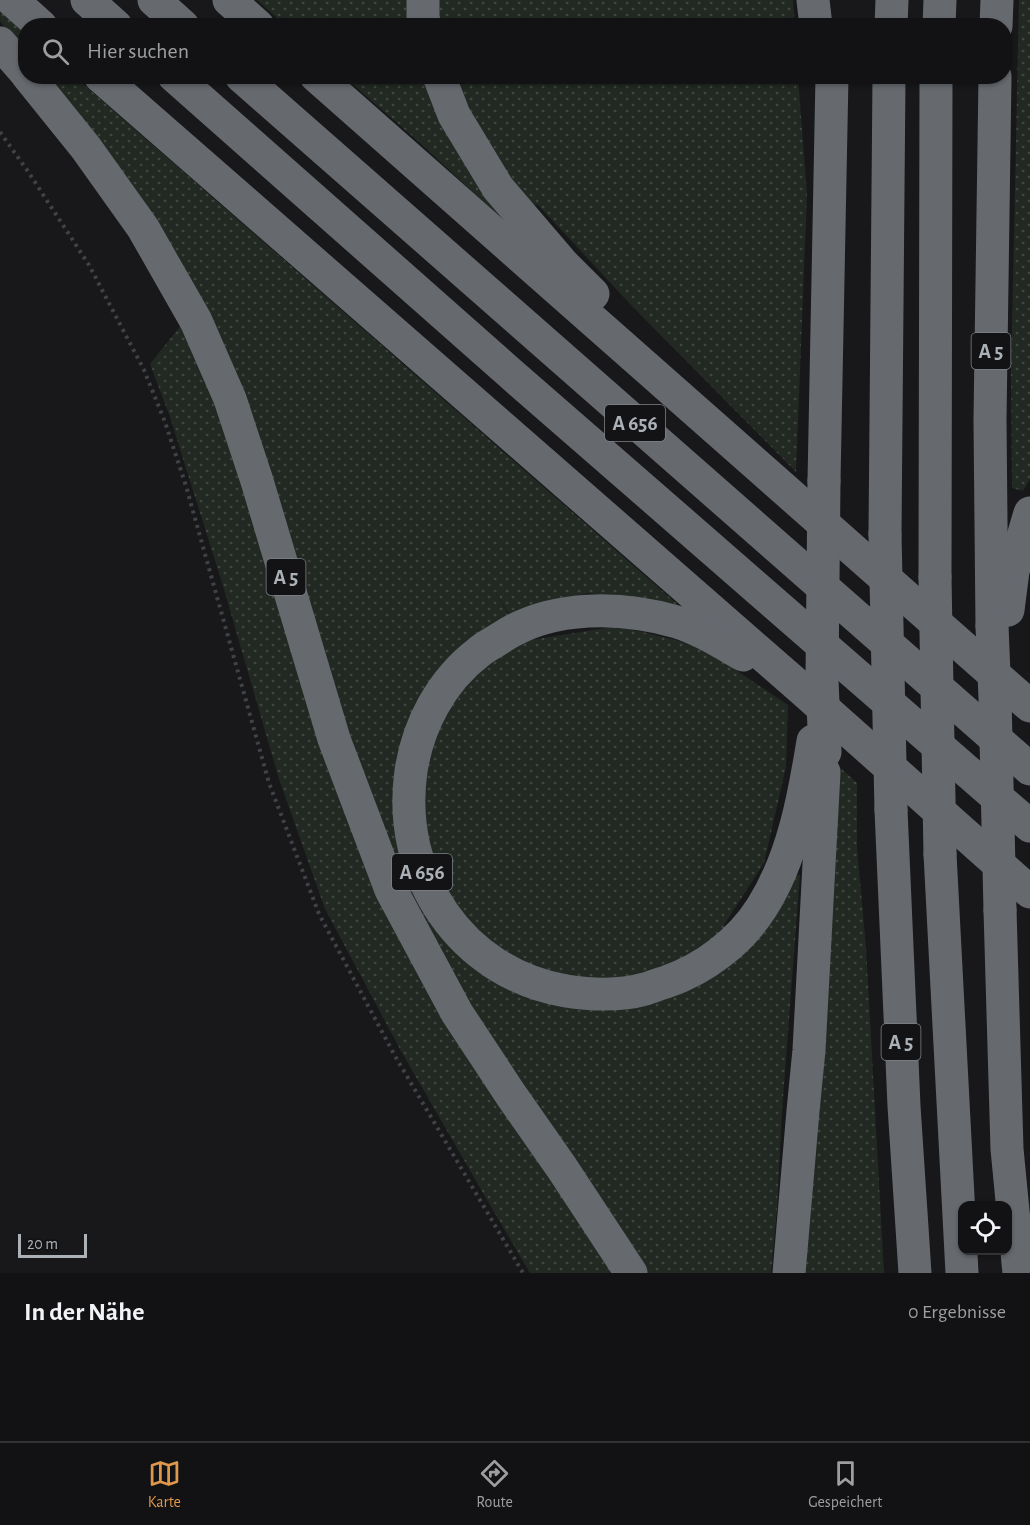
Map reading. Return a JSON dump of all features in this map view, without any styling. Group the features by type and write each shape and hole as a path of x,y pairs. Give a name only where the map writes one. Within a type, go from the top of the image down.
{"highway":[{"path":"12,0 32,18"},
{"path":"87,0 107,18"},
{"path":"154,0 174,18"},
{"path":"229,0 249,18"},
{"path":"423,0 423,18"},
{"path":"813,0 815,18"},
{"path":"833,18 834,0"},
{"path":"891,18 892,0"},
{"path":"939,18 940,0"},
{"path":"996,18 997,0"},
{"path":"0,44 18,64"},
{"name":"A 5","path":"34,84 86,148 143,228 196,321 230,399 261,491 334,739 391,890 458,1013 631,1273"},
{"path":"108,84 813,685 1030,892"},
{"name":"A 656","path":"183,84 510,373 1030,826"},
{"name":"A 656","path":"250,84 1030,769"},
{"name":"A 656","path":"325,84 674,391"},
{"path":"442,84 454,115 498,188 563,264 652,354 674,391 1030,706"},
{"path":"823,84 830,157"},
{"path":"813,685 824,481 832,84"},
{"name":"A 5","path":"889,84 885,534 891,810 904,1106 915,1273"},
{"name":"A 5","path":"936,84 935,577 940,854 962,1273"},
{"name":"A 5","path":"996,84 990,420 999,633"},
{"path":"1019,1273 1007,1149 995,698 999,633 1009,598 1013,571 1030,513"},
{"name":"A 656","path":"600,610 636,613 679,623 813,685 819,747 806,782 795,830 782,869 762,908 739,935 711,960 684,976 643,990 608,994 579,993 549,988 512,974 486,956 462,936 444,915 429,891 414,848 409,816 409,788 413,761 422,728 435,700 454,675 479,652 510,632 537,620 568,614 600,610"},
{"path":"789,1273 809,1050 819,747"},
{"path":"1007,1149 1030,1251"}],"path":[{"path":"0,132 89,265 144,370 165,422 186,486 269,783 318,914 395,1056 523,1273"}],"shaded area":[{"path":"257,0 793,0 794,18 277,18"},
{"path":"1019,0 1030,0 1030,479 1023,491 1012,488 1011,376"},
{"path":"0,11 18,27 18,44 0,21"},
{"path":"50,84 83,84 683,609 588,593 509,614 491,585 524,641 618,626 700,646 788,705 786,767 764,863 724,925 728,964 794,874 800,875 771,1273 530,1273 401,1051 325,909 279,779 223,586 170,417 150,364 202,299"},
{"path":"352,84 799,84 807,194 796,472 632,306 537,204 505,222 418,141"},
{"path":"835,763 857,783 857,847 866,948 884,1273 801,1273"}]}
